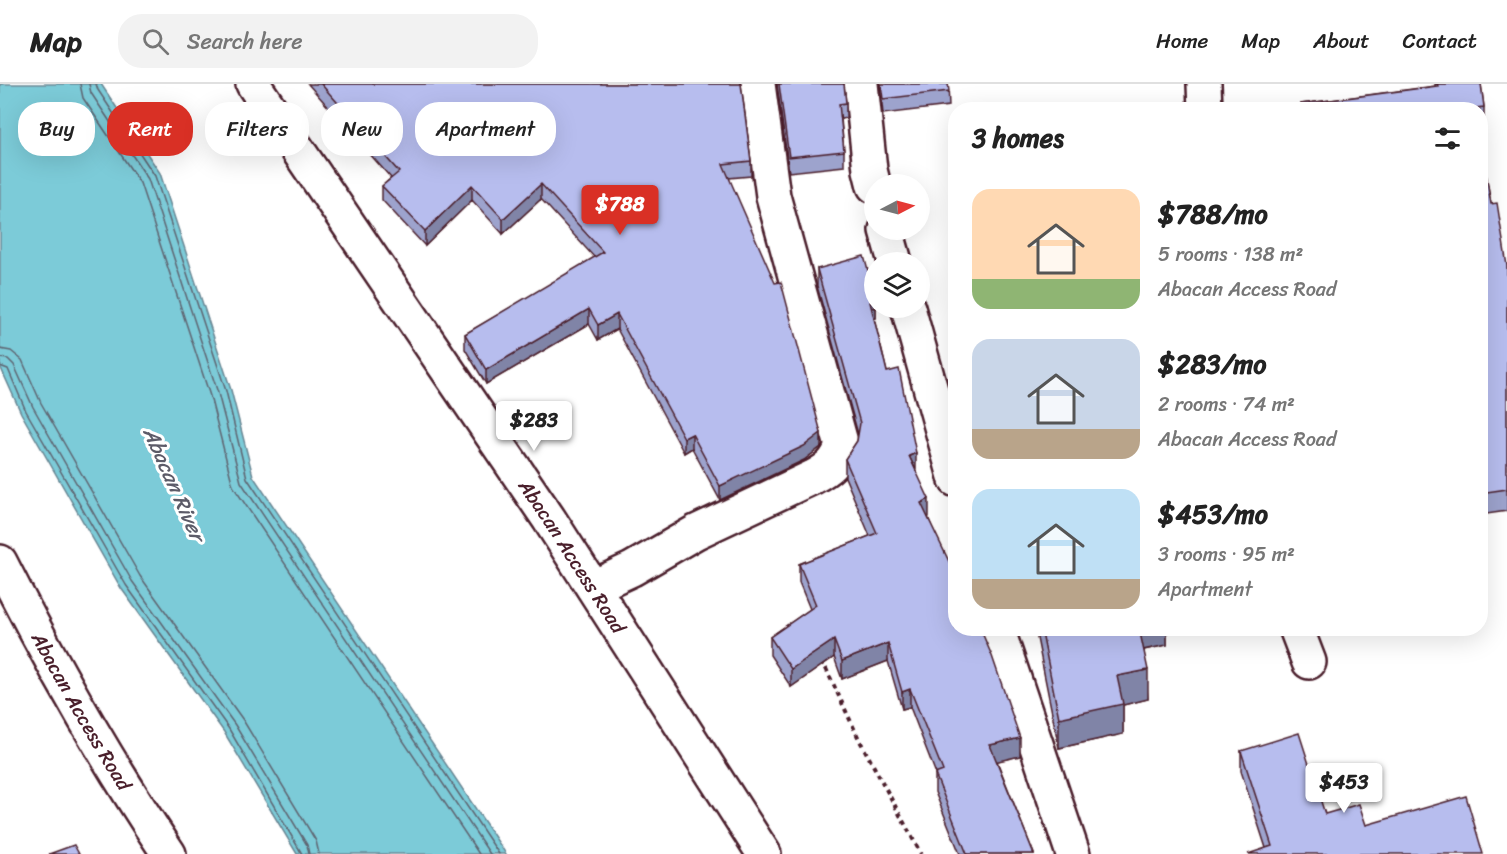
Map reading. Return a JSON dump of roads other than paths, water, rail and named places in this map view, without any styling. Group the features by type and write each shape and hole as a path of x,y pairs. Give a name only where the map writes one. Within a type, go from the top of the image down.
{"street":[{"name":"Abacan Access Road","path":"254,84 593,587 764,854"},
{"path":"593,587 632,569 696,532 830,468 837,460 842,447 819,371 773,196 758,84"},
{"path":"861,84 871,174"},
{"path":"1204,84 1205,102"},
{"path":"911,318 948,451"},
{"name":"Abacan Access Road","path":"0,562 77,708 121,783 169,854"},
{"path":"1001,636 1073,854"},
{"path":"1299,636 1310,663"}],"water":[{"name":"Abacan River","path":"0,84 101,84 113,102 107,102 107,156 149,156 160,173 231,390 253,476 506,854 297,854 224,732 121,588 21,413 0,366"}]}
